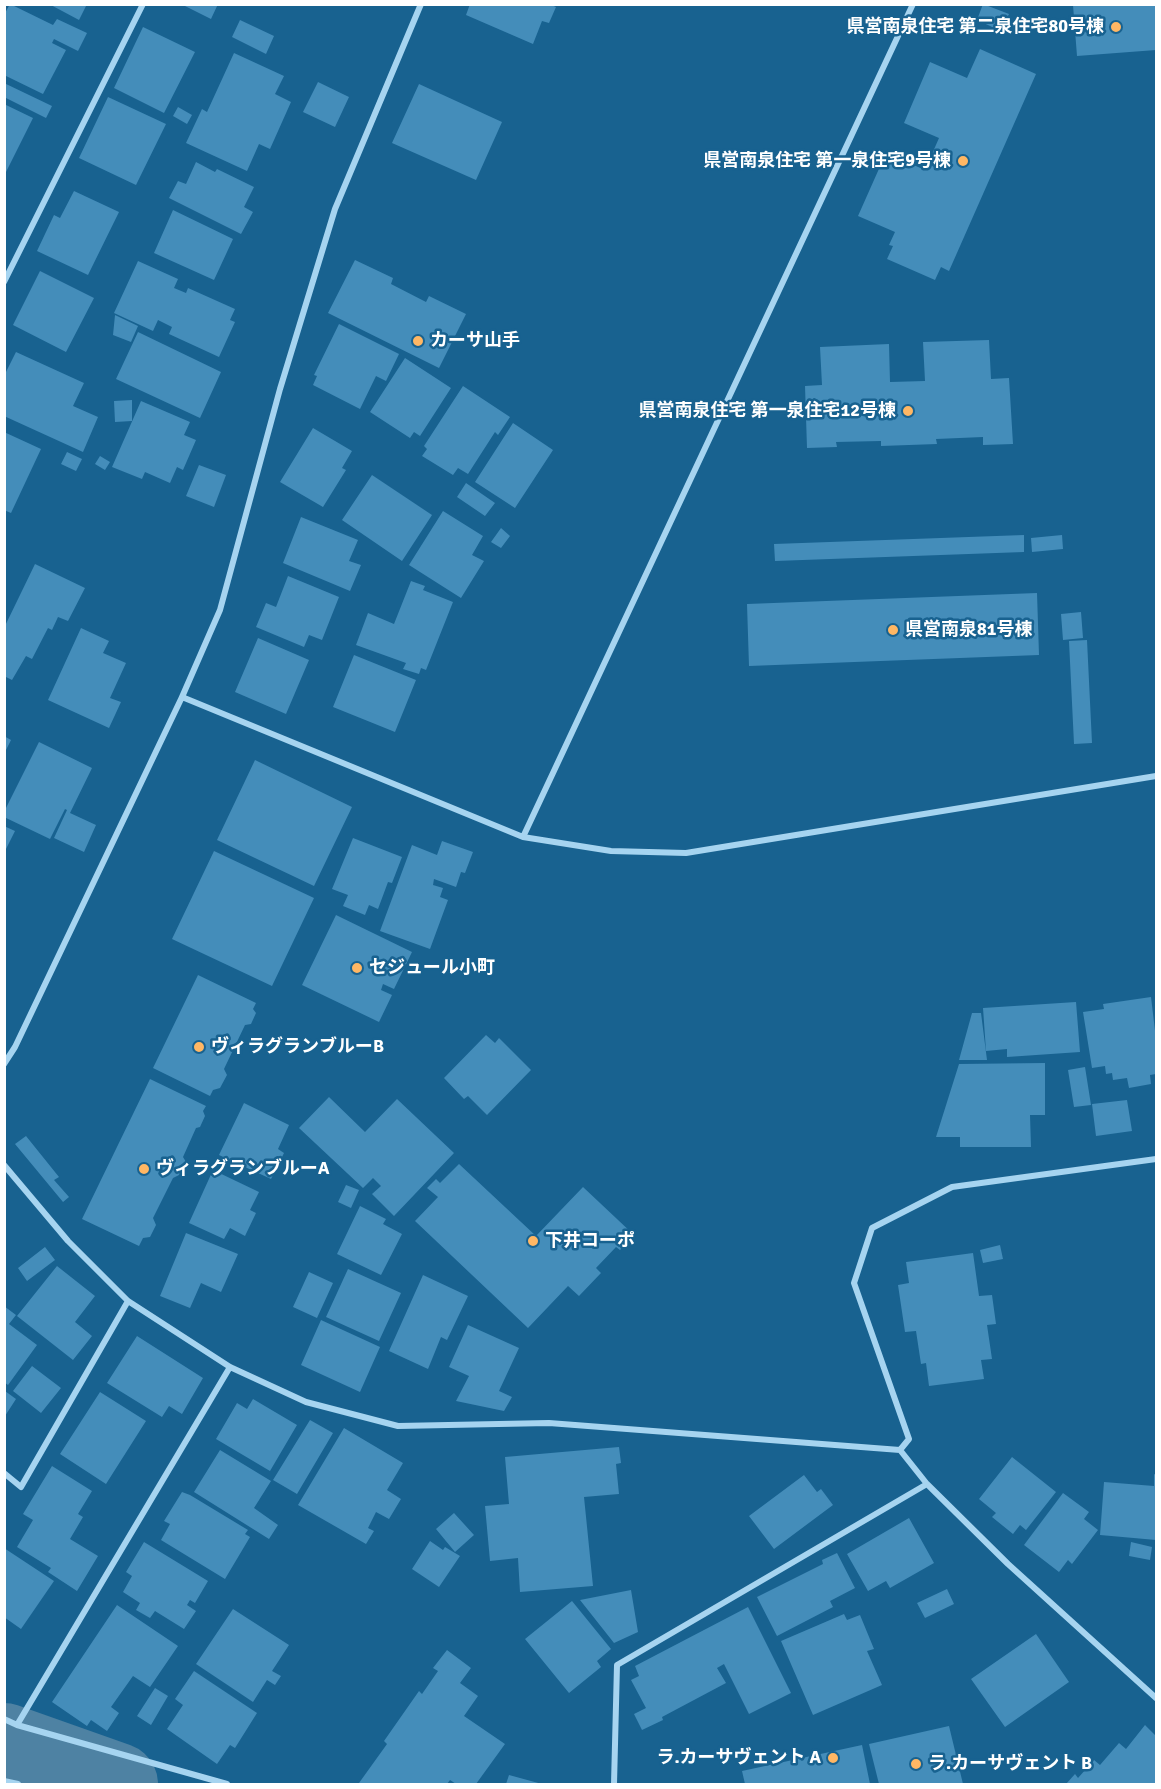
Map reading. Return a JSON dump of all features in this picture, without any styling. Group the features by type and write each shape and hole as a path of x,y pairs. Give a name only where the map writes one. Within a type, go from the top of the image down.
{"street":[{"path":"4,282 143,4"},
{"path":"4,1064 15,1047 182,697 220,610 280,389 336,209 421,4"},
{"path":"523,837 913,4"},
{"path":"182,697 523,837 610,851 686,853 1156,776"},
{"path":"900,1450 909,1439 854,1283 872,1228 952,1187 1156,1159"},
{"path":"4,1164 68,1241 128,1301 230,1367 306,1402 398,1426 549,1423 900,1450 927,1484 1008,1564 1156,1698"},
{"path":"4,1473 21,1486 128,1301"},
{"path":"17,1725 230,1367"},
{"path":"614,1785 617,1665 927,1484"},
{"path":"4,1719 17,1725 226,1785"},
{"path":"4,1781 18,1785"}],"building":[{"path":"10,4 53,25 57,19 87,33 78,51 54,39 52,43 66,50 43,94 4,75 4,15"},
{"path":"49,4 87,4 79,20"},
{"path":"181,4 218,4 211,19"},
{"path":"470,4 549,4 556,7 549,23 542,21 533,44 466,15"},
{"path":"983,4 1009,14 1001,31 977,20"},
{"name":"県営南泉住宅 第二泉住宅80号棟","path":"1073,5 1156,5 1156,50 1077,56"},
{"path":"240,20 274,36 266,54 232,37"},
{"path":"143,27 195,52 164,113 114,88"},
{"name":"県営南泉住宅 第一泉住宅9号棟","path":"980,49 1036,74 949,271 941,267 935,280 887,259 893,246 889,245 895,232 858,216 886,153 925,170 939,138 904,123 930,62 967,78"},
{"path":"234,53 284,76 275,94 291,102 270,149 259,144 247,171 186,143 202,109 207,112"},
{"path":"318,82 349,97 335,127 303,112"},
{"path":"4,83 52,106 46,118 4,97"},
{"path":"419,84 502,122 476,180 392,143"},
{"path":"108,97 166,124 136,185 79,158"},
{"path":"4,104 33,118 4,176"},
{"path":"178,107 192,115 187,124 173,116"},
{"path":"196,162 215,172 217,169 254,187 244,207 253,212 241,234 169,198 178,181 186,184"},
{"path":"74,191 119,212 88,275 37,251 54,215 60,218"},
{"path":"173,210 233,239 214,280 154,253"},
{"name":"カーサ山手","path":"355,260 393,278 391,284 426,302 429,296 466,314 439,368 328,313"},
{"path":"138,261 178,279 174,288 186,293 188,288 235,309 230,320 235,322 219,357 169,334 172,327 158,320 153,331 114,313"},
{"path":"40,271 94,298 66,352 13,325"},
{"path":"115,315 138,326 131,342 113,335"},
{"path":"339,324 399,354 386,381 376,376 360,409 313,385 317,376 314,375"},
{"path":"138,332 221,372 200,418 116,379"},
{"name":"県営南泉住宅 第一泉住宅12号棟","path":"989,340 991,379 1009,378 1013,444 983,445 983,437 936,439 937,444 881,446 881,441 836,442 837,447 807,448 805,386 822,385 820,347 889,344 890,382 925,381 923,342"},
{"path":"16,352 84,383 73,406 98,417 83,452 4,416 4,376"},
{"path":"405,358 451,388 420,436 414,432 410,438 370,412"},
{"path":"463,386 510,417 498,435 495,432 468,474 458,468 453,475 422,456 427,449 424,446"},
{"path":"132,400 132,421 115,422 114,401"},
{"path":"141,401 190,422 184,435 196,440 183,470 177,467 170,483 145,472 142,479 112,467"},
{"path":"513,423 553,450 515,508 475,482"},
{"path":"313,428 352,451 342,468 346,470 323,507 280,482"},
{"path":"4,432 41,449 11,513 4,510"},
{"path":"67,452 82,459 76,471 61,464"},
{"path":"100,456 110,462 105,470 95,464"},
{"path":"199,465 226,475 214,507 186,496"},
{"path":"372,475 432,515 402,561 342,520"},
{"path":"466,483 495,503 485,516 457,497"},
{"path":"443,511 483,536 472,555 484,561 461,598 409,565"},
{"path":"301,517 358,540 349,561 361,565 350,591 283,563"},
{"path":"501,528 510,536 501,548 491,542"},
{"path":"1024,535 1024,552 775,561 774,544"},
{"path":"1062,535 1063,549 1032,552 1031,538"},
{"path":"35,564 85,588 68,621 58,617 52,630 48,628 32,659 26,656 12,680 4,676 4,628"},
{"path":"288,576 339,597 322,640 309,635 304,647 256,627 266,603 276,607"},
{"path":"411,581 425,586 423,590 453,602 426,670 421,668 419,674 403,669 406,663 356,645 368,613 394,624"},
{"name":"県営南泉81号棟","path":"1037,593 1039,655 749,666 747,604"},
{"path":"1081,612 1083,638 1063,640 1061,614"},
{"path":"81,628 109,641 103,653 126,663 110,698 121,702 109,728 48,700"},
{"path":"258,638 309,660 286,714 235,692"},
{"path":"1087,640 1092,743 1074,744 1069,641"},
{"path":"354,655 416,680 395,732 333,707"},
{"path":"4,736 11,740 4,754"},
{"path":"39,742 92,768 70,813 96,825 84,852 54,838 67,810 65,809 50,839 4,817 4,812"},
{"path":"255,760 352,807 314,886 217,840"},
{"path":"4,826 15,831 4,853"},
{"path":"353,838 402,857 392,883 388,882 378,909 369,905 365,915 343,906 348,895 332,889"},
{"path":"442,841 473,852 465,873 461,872 456,887 434,879 433,885 443,888 440,897 448,900 430,949 380,931 412,845 437,855"},
{"path":"214,851 314,898 272,986 172,939"},
{"name":"セジュール小町","path":"336,915 412,952 394,989 383,984 381,990 392,995 379,1022 302,985"},
{"name":"ヴィラグランブルーB","path":"198,975 256,1003 253,1009 256,1013 251,1024 245,1025 224,1069 227,1075 220,1088 213,1090 210,1096 153,1068"},
{"path":"1151,997 1156,1039 1156,1074 1150,1075 1151,1084 1129,1088 1127,1078 1113,1080 1112,1073 1106,1074 1105,1066 1092,1068 1083,1012 1104,1009 1103,1004"},
{"path":"1076,1002 1080,1052 1007,1057 1007,1049 986,1051 983,1008"},
{"path":"972,1013 981,1013 987,1060 959,1060"},
{"path":"486,1035 495,1043 499,1038 531,1070 487,1115 468,1096 464,1099 444,1078"},
{"path":"1045,1063 1045,1115 1030,1115 1031,1147 960,1147 960,1137 936,1137 959,1064"},
{"path":"1085,1067 1091,1105 1074,1107 1068,1070"},
{"name":"ヴィラグランブルーA","path":"150,1079 206,1106 203,1111 205,1116 200,1127 196,1128 183,1157 186,1162 179,1175 173,1178 153,1218 156,1225 150,1237 143,1238 139,1246 82,1219"},
{"path":"329,1097 365,1132 397,1099 454,1153 394,1216 372,1194 381,1186 373,1178 363,1188 299,1128"},
{"path":"1127,1100 1132,1131 1096,1136 1092,1104"},
{"path":"244,1103 289,1125 278,1149 284,1153 271,1179 219,1155"},
{"path":"26,1136 59,1177 54,1180 69,1197 63,1202 15,1144"},
{"name":"下井コーポ","path":"459,1164 536,1236 583,1187 634,1235 620,1250 616,1247 596,1268 601,1273 579,1296 568,1286 528,1328 415,1221 438,1197 427,1188 436,1179 440,1183"},
{"path":"213,1170 259,1192 250,1210 256,1213 245,1236 230,1228 224,1239 189,1223"},
{"path":"346,1185 359,1190 351,1208 338,1202"},
{"path":"360,1206 386,1219 383,1224 402,1234 381,1275 337,1254"},
{"path":"186,1233 238,1254 221,1292 201,1283 190,1308 160,1296"},
{"path":"1000,1245 1003,1259 983,1263 980,1250"},
{"path":"45,1247 55,1260 27,1281 18,1268"},
{"path":"973,1253 979,1296 992,1295 996,1324 987,1325 992,1359 981,1360 984,1379 929,1386 926,1363 921,1364 916,1331 905,1332 898,1285 909,1283 906,1262"},
{"path":"57,1266 95,1296 75,1322 92,1336 73,1360 17,1316"},
{"path":"348,1269 401,1293 379,1341 326,1317"},
{"path":"309,1272 333,1283 317,1318 293,1307"},
{"path":"423,1275 468,1296 447,1340 441,1337 428,1369 389,1351"},
{"path":"4,1306 16,1315 9,1324 37,1345 8,1385 4,1382"},
{"path":"321,1320 380,1347 360,1392 301,1365"},
{"path":"468,1325 519,1348 499,1391 512,1397 504,1411 456,1401 469,1376 449,1367"},
{"path":"137,1336 203,1378 182,1414 169,1406 162,1417 107,1383"},
{"path":"32,1366 61,1388 41,1413 13,1391"},
{"path":"5,1391 16,1399 5,1416"},
{"path":"100,1392 146,1421 106,1484 60,1454"},
{"path":"253,1399 297,1425 270,1471 216,1439 237,1403 247,1409"},
{"path":"310,1420 333,1433 297,1494 273,1480"},
{"path":"344,1428 403,1463 387,1490 401,1499 389,1519 376,1512 368,1528 374,1531 366,1544 298,1505"},
{"path":"619,1447 621,1463 616,1464 619,1494 584,1497 593,1586 520,1592 518,1558 490,1561 485,1506 509,1504 505,1457"},
{"path":"220,1450 271,1481 254,1508 278,1525 269,1539 194,1492"},
{"path":"1012,1457 1056,1492 1026,1530 1020,1525 1013,1534 992,1517 996,1513 979,1499"},
{"path":"52,1466 92,1491 78,1514 83,1517 70,1539 98,1556 77,1591 48,1572 51,1568 17,1547 33,1520 23,1514"},
{"path":"1154,1474 1156,1475 1156,1540 1100,1535 1104,1482 1154,1486"},
{"path":"804,1475 817,1492 821,1489 833,1505 774,1549 749,1516"},
{"path":"182,1492 248,1530 245,1534 250,1537 225,1579 161,1540 170,1524 164,1521"},
{"path":"1063,1493 1089,1512 1084,1519 1098,1530 1072,1564 1068,1560 1059,1572 1024,1545"},
{"path":"454,1513 474,1535 455,1552 436,1529"},
{"path":"909,1518 934,1563 890,1588 886,1581 868,1591 847,1554"},
{"path":"430,1541 443,1550 445,1547 460,1556 439,1587 412,1569"},
{"path":"144,1542 208,1581 195,1603 190,1600 187,1605 196,1611 184,1629 155,1611 150,1618 136,1610 140,1603 123,1592 132,1576 126,1572"},
{"path":"1131,1542 1152,1547 1150,1560 1129,1556"},
{"path":"4,1548 54,1581 21,1629 4,1617"},
{"path":"837,1553 855,1588 830,1601 833,1607 777,1636 757,1597 823,1564 822,1560"},
{"path":"947,1589 954,1604 925,1618 917,1603"},
{"path":"631,1590 638,1632 614,1643 580,1600"},
{"path":"572,1601 611,1649 597,1661 601,1667 569,1693 525,1639"},
{"path":"117,1605 178,1646 150,1687 133,1676 111,1707 119,1713 107,1731 91,1720 87,1726 52,1702"},
{"path":"748,1607 791,1693 749,1714 724,1664 717,1668 726,1683 642,1730 634,1714 646,1708 631,1680 639,1676 635,1666"},
{"path":"233,1609 289,1645 272,1671 281,1676 275,1685 267,1680 253,1702 196,1664"},
{"path":"844,1614 847,1620 860,1615 874,1649 867,1651 882,1685 813,1715 781,1641"},
{"path":"1036,1634 1069,1682 1005,1727 971,1679"},
{"path":"447,1650 471,1668 460,1683 478,1696 464,1716 505,1744 476,1784 456,1784 450,1780 447,1784 359,1783 387,1744 384,1741 419,1691 422,1694 438,1671 433,1668"},
{"path":"194,1671 257,1713 235,1748 230,1745 217,1764 167,1729 183,1705 175,1699"},
{"path":"155,1688 168,1696 151,1725 137,1716"},
{"path":"1145,1725 1156,1736 1156,1784 1066,1784 1075,1774 1078,1778 1094,1760 1100,1765 1119,1743 1126,1749"},
{"name":"ラ.カーサヴェント B","path":"949,1726 963,1784 879,1784 869,1744"},
{"name":"ラ.カーサヴェント A","path":"862,1745 870,1784 745,1784 742,1771"},
{"path":"509,1775 542,1784 506,1784"}],"waterway":[{"path":"4,1744 117,1784"}],"place":[{"name":"県営南泉住宅 第二泉住宅80号棟","path":"1116,27"},
{"name":"県営南泉住宅 第一泉住宅9号棟","path":"963,161"},
{"name":"カーサ山手","path":"418,341"},
{"name":"県営南泉住宅 第一泉住宅12号棟","path":"908,411"},
{"name":"県営南泉81号棟","path":"893,630"},
{"name":"セジュール小町","path":"357,968"},
{"name":"ヴィラグランブルーB","path":"199,1047"},
{"name":"ヴィラグランブルーA","path":"144,1169"},
{"name":"下井コーポ","path":"533,1241"},
{"name":"ラ.カーサヴェント A","path":"833,1758"},
{"name":"ラ.カーサヴェント B","path":"916,1764"}]}
